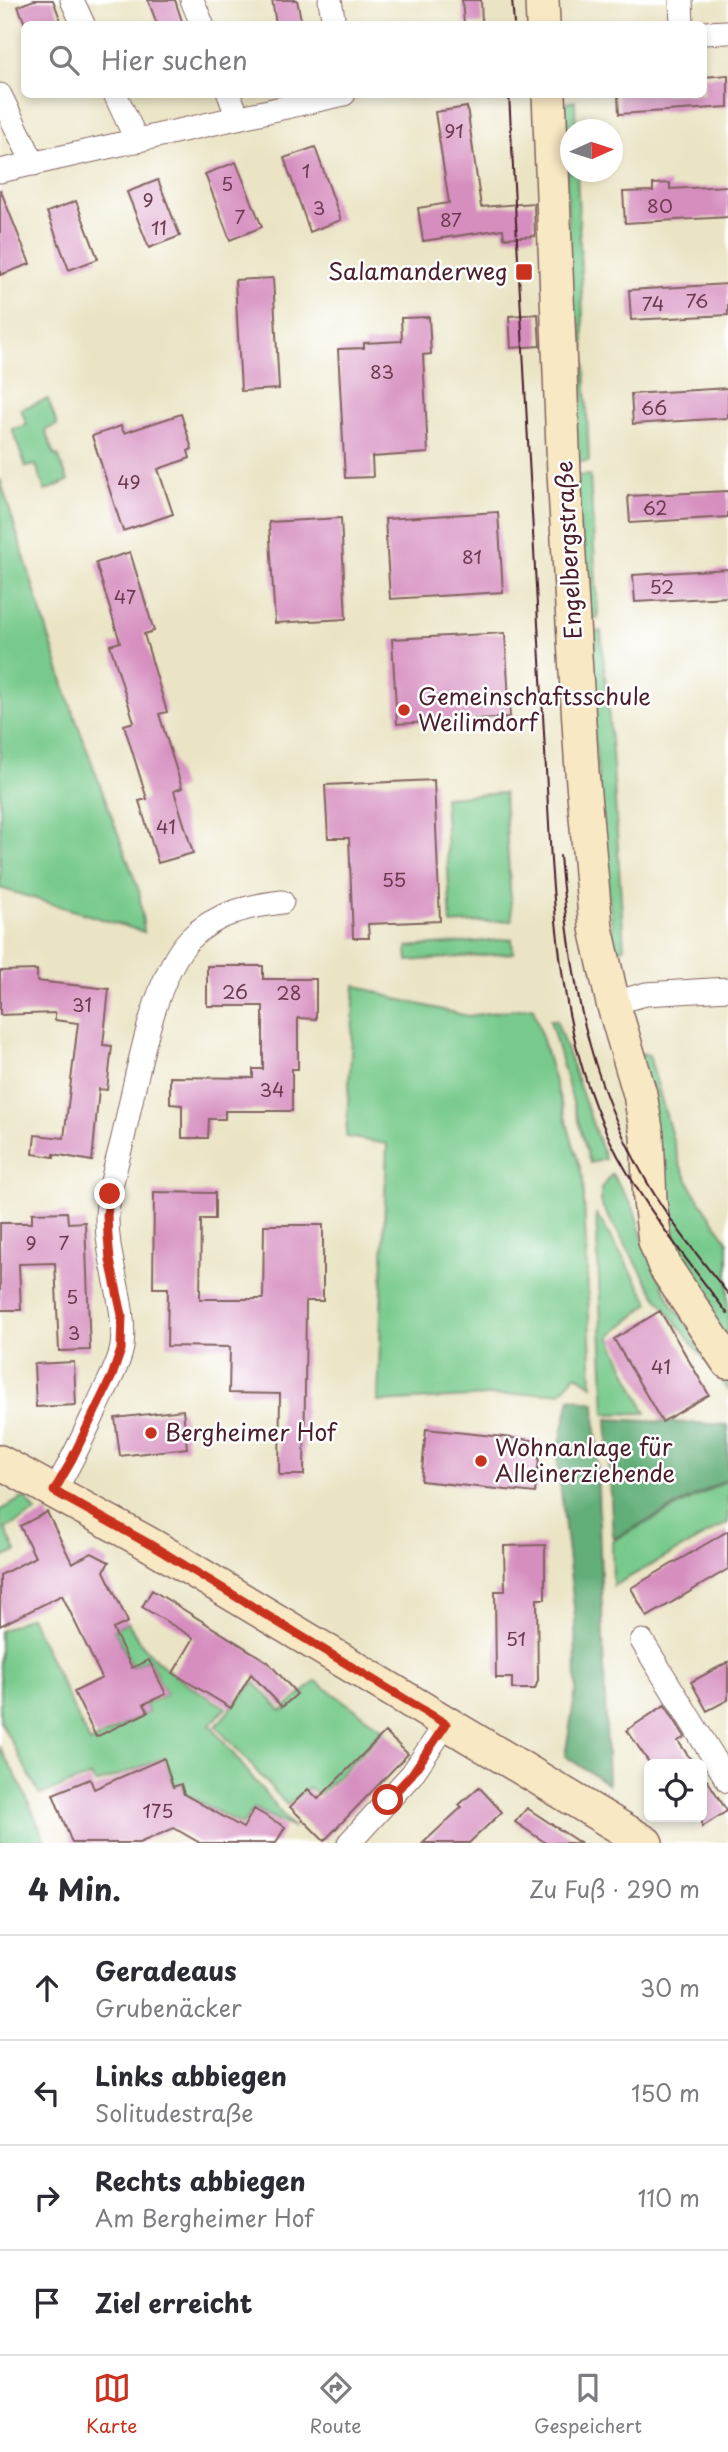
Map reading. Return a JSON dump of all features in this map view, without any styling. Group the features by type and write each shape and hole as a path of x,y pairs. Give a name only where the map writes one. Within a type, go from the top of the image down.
{"main road":[{"path":"542,0 543,21"},
{"name":"Engelbergstraße","path":"549,98 564,473 582,772 596,928 613,1003 640,1094 647,1135 649,1201 655,1241 665,1267 728,1362"},
{"path":"0,1462 151,1545 646,1843"}],"street":[{"path":"72,0 82,21"},
{"path":"192,0 201,21"},
{"path":"330,0 334,21"},
{"path":"681,0 682,21"},
{"path":"707,33 728,32"},
{"path":"0,95 34,164"},
{"path":"117,98 137,141"},
{"path":"230,98 238,118"},
{"path":"0,171 326,98"},
{"path":"54,1491 112,1376 121,1350 122,1315 110,1260 107,1215 156,1002 176,960 190,939 230,913 282,902"},
{"path":"613,1003 646,994 728,989"},
{"path":"642,1641 728,1781"},
{"path":"349,1843 412,1774 446,1724"}],"green space":[{"path":"575,101 576,119 565,119 564,103"},
{"path":"567,182 577,182 589,461 576,462"},
{"path":"48,399 57,425 45,430 68,481 45,491 36,465 26,467 12,429 27,425 21,409"},
{"path":"590,475 598,618 584,619 576,476"},
{"path":"0,479 68,698 139,891 144,932 0,888"},
{"path":"601,631 612,752 624,948 614,951 585,633"},
{"path":"504,793 512,920 451,924 444,797"},
{"path":"512,939 513,953 408,961 407,947"},
{"path":"355,985 397,999 468,1016 533,1007 583,1178 592,1385 576,1374 561,1392 378,1402 387,1144 346,1137"},
{"path":"550,1020 556,1020 605,1159 590,1163"},
{"path":"641,1053 649,1055 680,1165 694,1192 728,1242 728,1345 671,1257"},
{"path":"612,1174 634,1209 646,1250 672,1304 728,1380 728,1391 654,1293 601,1204 601,1188"},
{"path":"596,1213 650,1303 610,1336 646,1413 605,1414"},
{"path":"570,1398 595,1403 608,1784 565,1756 576,1690 575,1617 557,1455"},
{"path":"607,1419 728,1425 728,1479 613,1539"},
{"path":"728,1480 728,1523 613,1586 612,1541"},
{"path":"25,1497 36,1512 5,1529 16,1552 1,1559 0,1510"},
{"path":"30,1617 90,1743 148,1712 145,1704 166,1694 149,1659 132,1667 114,1629 128,1622 146,1650 170,1672 226,1708 210,1725 293,1828 254,1808 242,1825 185,1794 181,1784 173,1786 164,1758 96,1784 91,1776 40,1795 0,1721 0,1631"},
{"path":"316,1681 384,1730 319,1795 309,1787 287,1805 216,1726 254,1682 282,1711"},
{"path":"0,1748 23,1789 46,1843 0,1843"}],"building":[{"path":"34,0 53,0 61,21 24,21 18,6"},
{"path":"148,0 175,0 182,21 156,21"},
{"path":"272,0 297,0 301,21 276,21"},
{"path":"462,0 481,0 482,21 464,21"},
{"path":"728,75 728,107 619,114 618,98 707,98 707,77"},
{"path":"467,107 481,207 534,203 535,236 504,238 503,229 423,241 418,208 449,203 435,112"},
{"path":"315,147 341,220 310,232 284,158"},
{"path":"236,162 262,227 230,240 205,174"},
{"path":"158,180 180,236 149,248 127,192"},
{"path":"670,183 670,189 728,186 728,217 625,223 623,192 653,191 653,184"},
{"path":"0,189 30,264 0,275"},
{"path":"76,201 98,259 69,270 47,212"},
{"path":"273,278 279,389 241,391 235,280"},
{"path":"728,284 728,315 631,320 629,290"},
{"path":"538,314 540,346 511,348 509,316"},
{"path":"429,317 431,354 423,355 428,453 372,457 373,477 345,478 338,349 364,348 364,343 402,341 401,318"},
{"path":"728,388 728,418 633,424 631,394"},
{"path":"181,414 192,449 188,451 190,458 158,469 173,514 123,531 92,436 121,426 124,433"},
{"path":"728,491 728,517 630,523 628,496"},
{"path":"498,512 503,592 390,599 385,519"},
{"path":"341,518 346,619 275,623 269,522"},
{"path":"130,552 154,631 144,634 167,712 159,714 182,788 174,791 193,853 158,863 139,801 147,799 124,725 134,722 110,645 120,642 96,563"},
{"path":"728,569 728,597 635,602 633,575"},
{"path":"505,633 510,717 397,724 392,639"},
{"path":"434,780 440,921 368,924 369,938 353,938 349,838 328,838 325,785"},
{"path":"207,966 263,966 263,979 316,979 316,1019 298,1018 298,1069 292,1069 292,1111 225,1111 225,1119 209,1119 208,1138 182,1138 182,1105 170,1104 170,1077 253,1078 253,1069 263,1069 263,1006 207,1006"},
{"path":"37,970 37,981 109,989 103,1045 112,1046 107,1090 99,1089 92,1161 54,1154 54,1157 33,1154 35,1135 64,1138 78,1023 55,1020 55,1013 0,1015 0,971"},
{"path":"154,1192 215,1193 215,1219 201,1219 200,1299 263,1299 264,1225 323,1225 323,1301 306,1301 304,1475 279,1475 280,1394 229,1393 230,1347 167,1346 168,1288 153,1288"},
{"path":"67,1212 68,1223 85,1222 90,1350 59,1351 55,1263 19,1264 21,1310 0,1310 0,1223 32,1223 32,1213"},
{"path":"660,1311 709,1395 662,1422 614,1339"},
{"path":"74,1362 76,1405 36,1407 34,1364"},
{"name":"Bergheimer Hof","path":"183,1410 187,1448 120,1456 115,1418"},
{"name":"Wohnanlage für Alleinerziehende","path":"426,1429 541,1441 535,1493 421,1481"},
{"path":"47,1512 72,1563 92,1553 109,1562 104,1571 128,1622 113,1629 132,1668 149,1660 166,1694 144,1704 148,1712 96,1737 74,1692 102,1678 62,1595 0,1626 0,1575 35,1557 20,1526"},
{"path":"728,1531 728,1569 647,1617 631,1588"},
{"path":"545,1545 545,1599 537,1599 538,1680 535,1689 512,1689 512,1678 496,1678 495,1591 505,1591 504,1546"},
{"path":"152,1590 268,1662 297,1694 282,1707 251,1674 231,1708 173,1673 194,1638 142,1607"},
{"path":"728,1662 728,1700 707,1711 691,1682"},
{"path":"665,1705 685,1737 678,1741 691,1759 647,1759 627,1730"},
{"path":"385,1732 408,1754 324,1841 290,1807 308,1789 318,1799"},
{"path":"164,1758 173,1787 181,1784 184,1794 243,1828 254,1809 285,1827 276,1843 200,1843 174,1828 139,1843 72,1843 53,1794 90,1779 94,1789"},
{"path":"707,1780 727,1811 702,1827 702,1822 707,1822"},
{"path":"479,1787 502,1812 469,1843 423,1843 462,1807 459,1805"},
{"path":"527,1808 580,1843 546,1843 515,1822"}],"tram line":[{"path":"512,0 514,21"},
{"path":"509,98 551,861 562,975 577,1049 588,1086 618,1156 656,1218 728,1314"},
{"path":"560,856 569,942 584,1024 609,1103 626,1143 656,1197 728,1294"}],"place":[{"name":"Salamanderweg","path":"524,272"},
{"name":"Gemeinschaftsschule Weilimdorf","path":"404,710"},
{"name":"Bergheimer Hof","path":"151,1433"},
{"name":"Wohnanlage für Alleinerziehende","path":"481,1461"}],"route":[{"path":"110,1194 108,1236 110,1260 122,1315 121,1350 112,1376 54,1491 151,1545 446,1724 412,1774 388,1800"}]}
